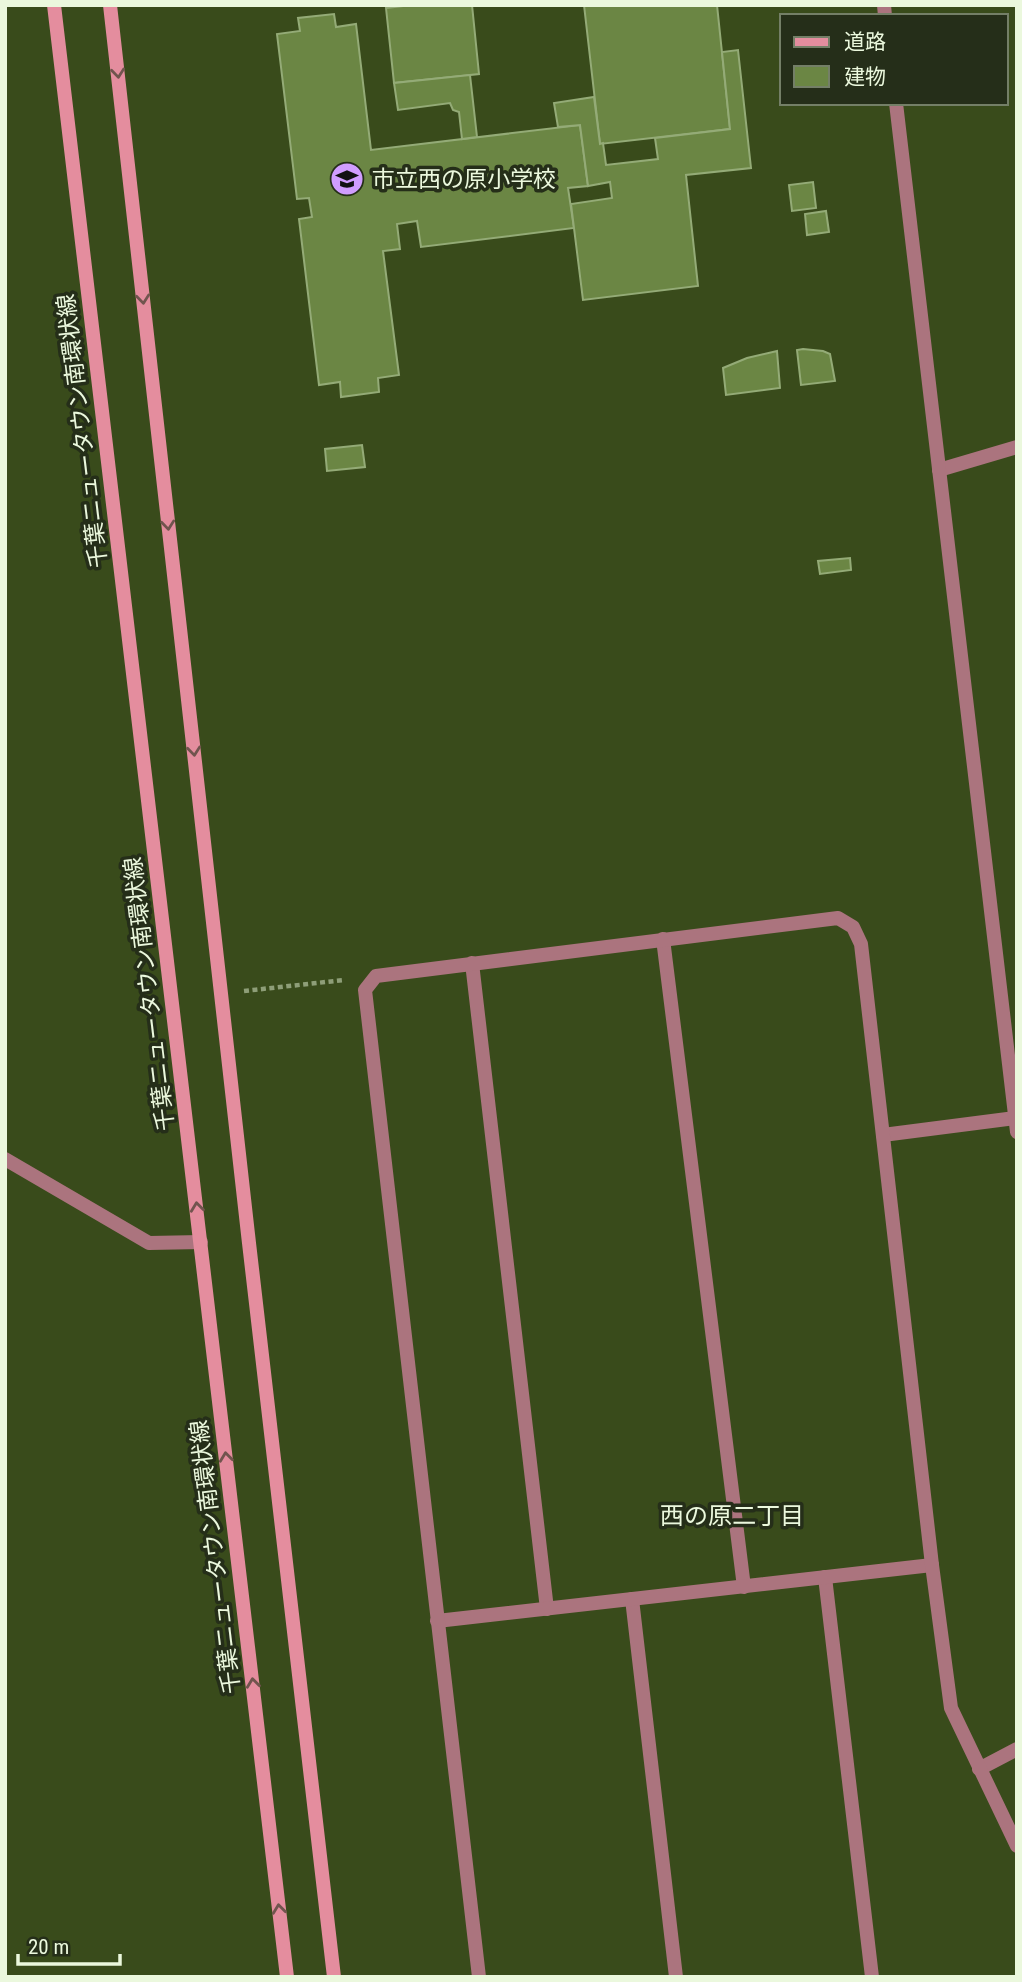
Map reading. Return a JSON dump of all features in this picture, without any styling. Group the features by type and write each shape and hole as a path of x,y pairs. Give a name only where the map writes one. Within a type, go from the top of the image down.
{"main road":[{"name":"千葉ニュータウン南環状線","path":"54,5 287,1977"},
{"path":"110,5 334,1977"}],"street":[{"path":"883,1135 1016,1125 895,105"},
{"path":"939,470 1017,447"},
{"path":"479,1977 365,990 376,976 838,918 852,928 861,944 932,1565 951,1707 1017,1846"},
{"path":"663,939 744,1587"},
{"path":"472,963 547,1609"},
{"path":"5,1159 149,1243 201,1242"},
{"path":"437,1621 932,1565"},
{"path":"825,1577 872,1977"},
{"path":"632,1600 676,1977"},
{"path":"979,1769 1017,1749"}],"path":[{"path":"221,994 376,976"}],"building":[{"path":"472,5 479,74 394,83 386,8"},
{"path":"584,5 717,5 730,129 600,144"},
{"path":"334,14 336,27 356,24 371,150 580,125 588,186 568,188 574,228 421,247 417,221 397,224 400,249 383,251 399,375 378,378 379,392 341,397 340,382 319,385 299,219 312,217 309,198 297,199 277,34 300,31 298,18"},
{"path":"738,50 751,168 686,175 698,286 583,300 571,204 612,198 610,182 588,186 580,125 558,127 554,103 594,97 600,144 603,143 606,165 658,159 655,138 730,129 722,52"},
{"path":"470,75 477,137 462,139 459,112 453,110 450,103 398,110 394,83"},
{"path":"813,182 816,208 792,211 789,185"},
{"path":"826,211 829,232 807,235 805,214"},
{"path":"797,350 830,354 835,381 801,385"},
{"path":"777,351 780,388 726,395 723,368 747,358"},
{"path":"362,445 365,467 327,471 325,449"},
{"path":"850,558 851,570 820,574 818,561"}],"place":[{"name":"市立西の原小学校","path":"347,179"}],"district":[{"name":"西の原二丁目","path":"732,1516"}]}
